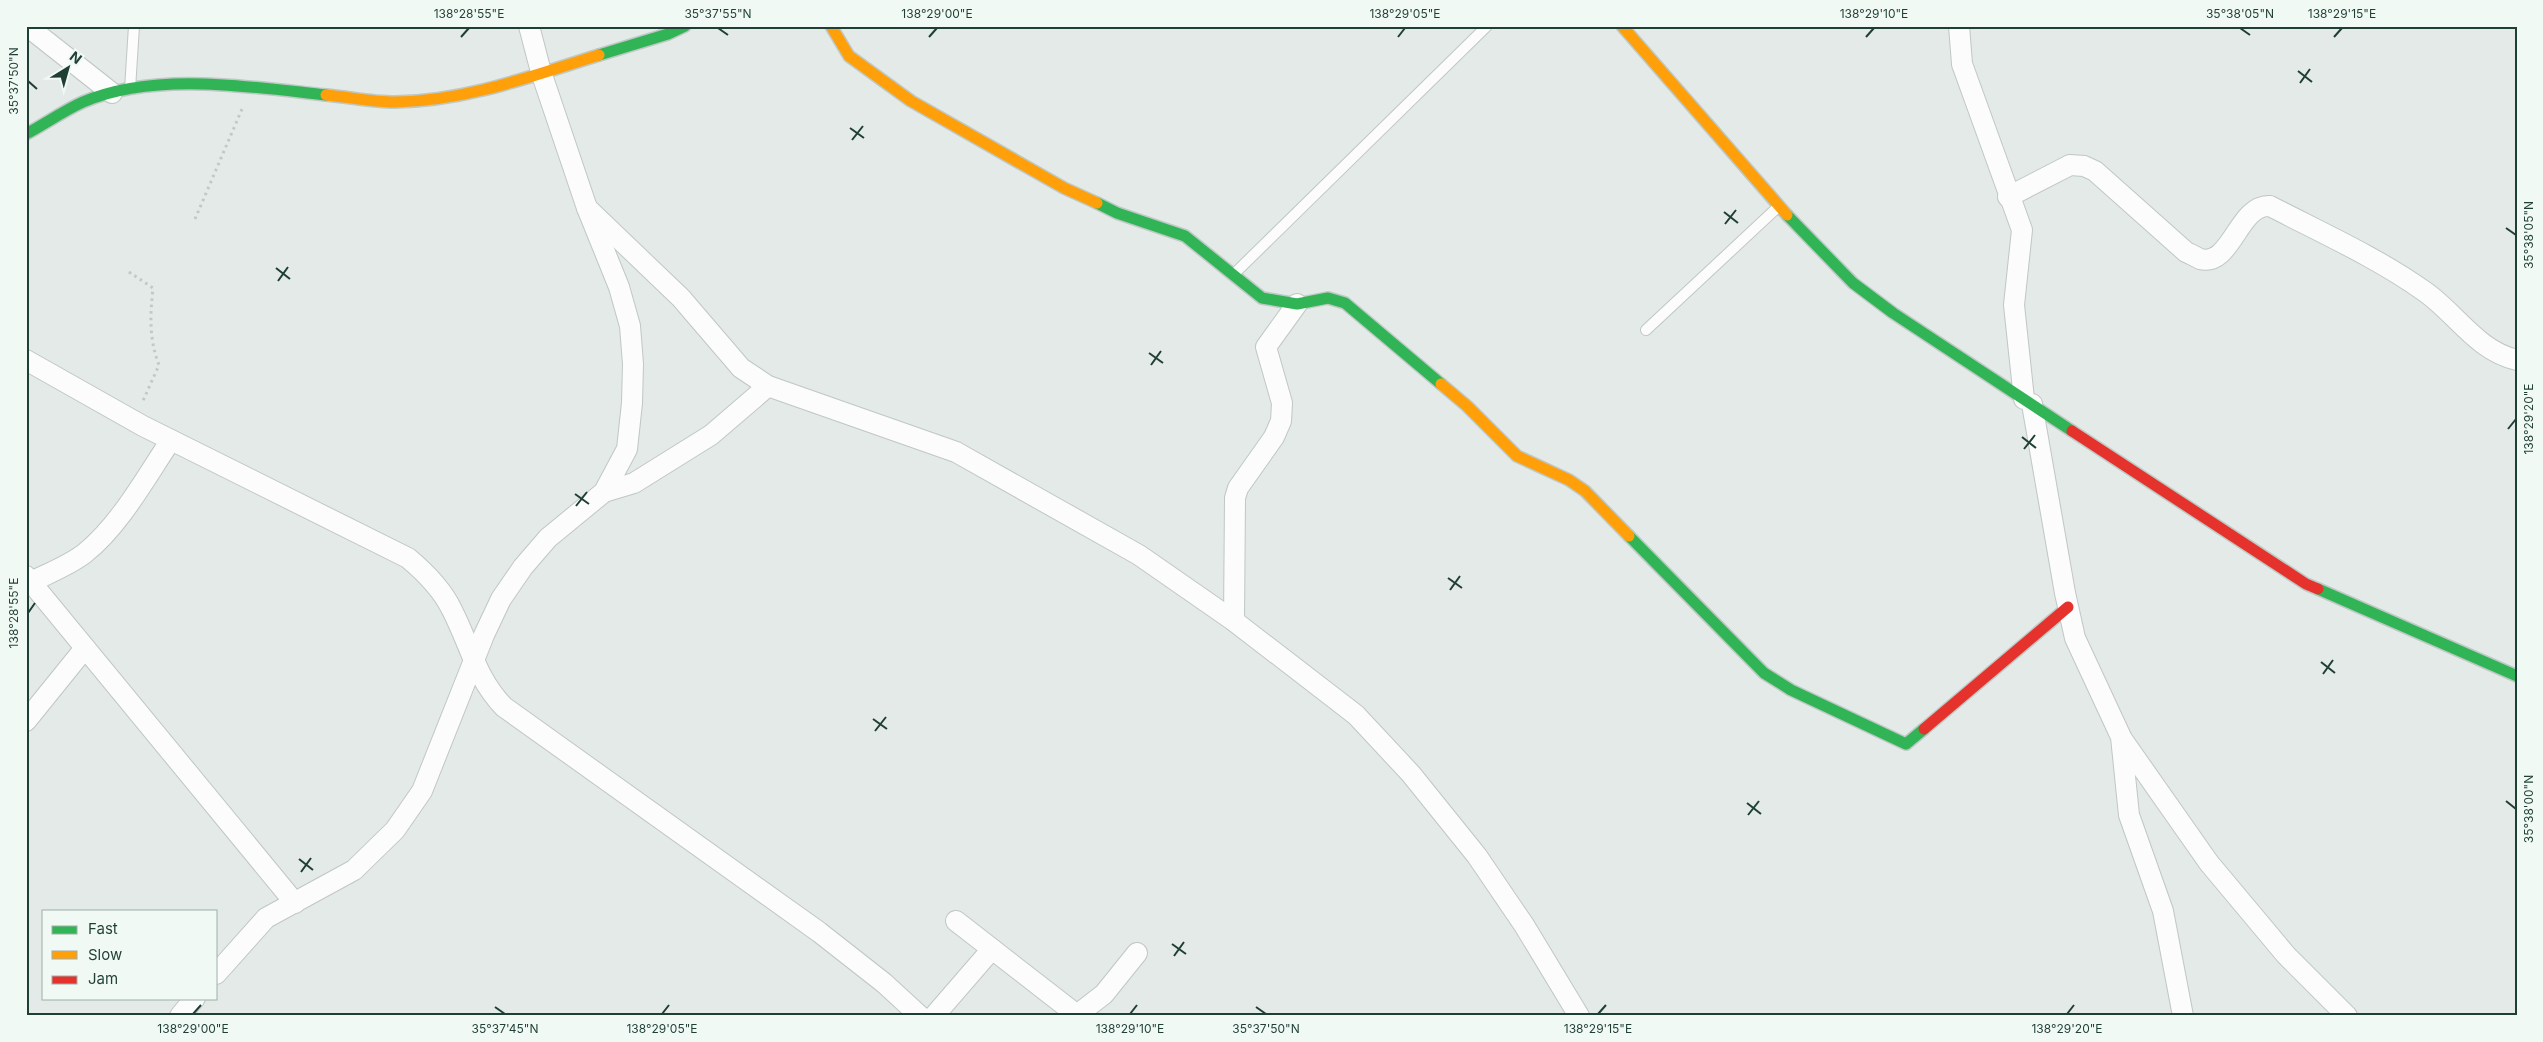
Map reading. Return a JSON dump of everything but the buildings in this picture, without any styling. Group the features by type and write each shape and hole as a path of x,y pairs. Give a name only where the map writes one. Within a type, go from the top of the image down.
{"street":[{"path":"27,26 121,92"},
{"path":"218,972 266,918 354,870 395,830 422,791 473,662 501,599 523,567 548,538 604,492 627,449 632,403 633,364 630,326 620,287 587,208 541,72 529,26"},
{"path":"26,134 83,102 121,92 161,85 221,84 402,102 431,100 485,91 668,34 685,26"},
{"path":"831,26 849,56 911,101 1064,188 1117,213 1185,236 1262,298 1281,303 1297,304 1328,298 1345,303 1467,406 1517,456 1569,480 1585,491 1764,673 1791,690 1906,744 2068,607"},
{"path":"1622,26 1810,241 1861,289 1892,313 2306,584 2517,676"},
{"path":"1958,26 1962,64 2008,197 2022,230 2014,305 2028,402 2075,638 2121,737 2209,863 2286,955 2347,1016"},
{"path":"2008,197 2070,165 2084,166 2095,171 2186,252 2202,259 2212,258 2224,250 2252,211 2261,206 2270,206 2390,269 2425,292 2455,317 2483,346 2517,360"},
{"path":"587,208 681,298 741,368 768,386 956,452 1139,555 1234,621 1356,715 1411,774 1477,856 1524,925 1579,1016"},
{"path":"1234,621 1235,498 1238,488 1274,436 1281,421 1282,403 1266,347 1297,304"},
{"path":"26,360 134,421 408,558 432,579 452,609 473,662 489,691 504,708 819,932 884,983 920,1016"},
{"path":"604,492 634,483 711,435 768,386"},
{"path":"171,440 135,495 99,540 84,554 29,579 295,903"},
{"path":"26,721 85,648"},
{"path":"2121,737 2129,815 2163,911 2183,1016"},
{"path":"956,921 1077,1015 1104,994 1137,952"},
{"path":"934,1016 992,949"},
{"path":"180,1016 193,1000"}],"lane":[{"path":"121,92 134,26"},
{"path":"1233,275 1487,26"},
{"path":"1646,330 1779,206"}],"path":[{"path":"195,219 251,87"},
{"path":"129,272 153,288 149,319 152,348 159,365 134,421"}],"traffic: fast":[{"path":"599,55 668,34 685,26"},
{"path":"26,134 83,102 111,92 141,87 203,84 267,88 326,95"},
{"path":"1097,203 1117,213 1185,236 1262,298 1297,304 1328,298 1345,303 1441,384"},
{"path":"1787,215 1853,283 1893,313 2072,431"},
{"path":"1629,536 1764,673 1791,690 1906,744 1924,729"},
{"path":"2318,589 2517,676"}],"traffic: slow":[{"path":"831,26 849,56 911,101 1064,188 1097,203"},
{"path":"1622,26 1787,215"},
{"path":"326,95 395,102 421,101 498,86 599,55"},
{"path":"1441,384 1467,406 1517,456 1569,480 1585,491 1629,536"}],"traffic: jam":[{"path":"2072,431 2306,584 2318,589"},
{"path":"1924,729 2068,607"}]}
